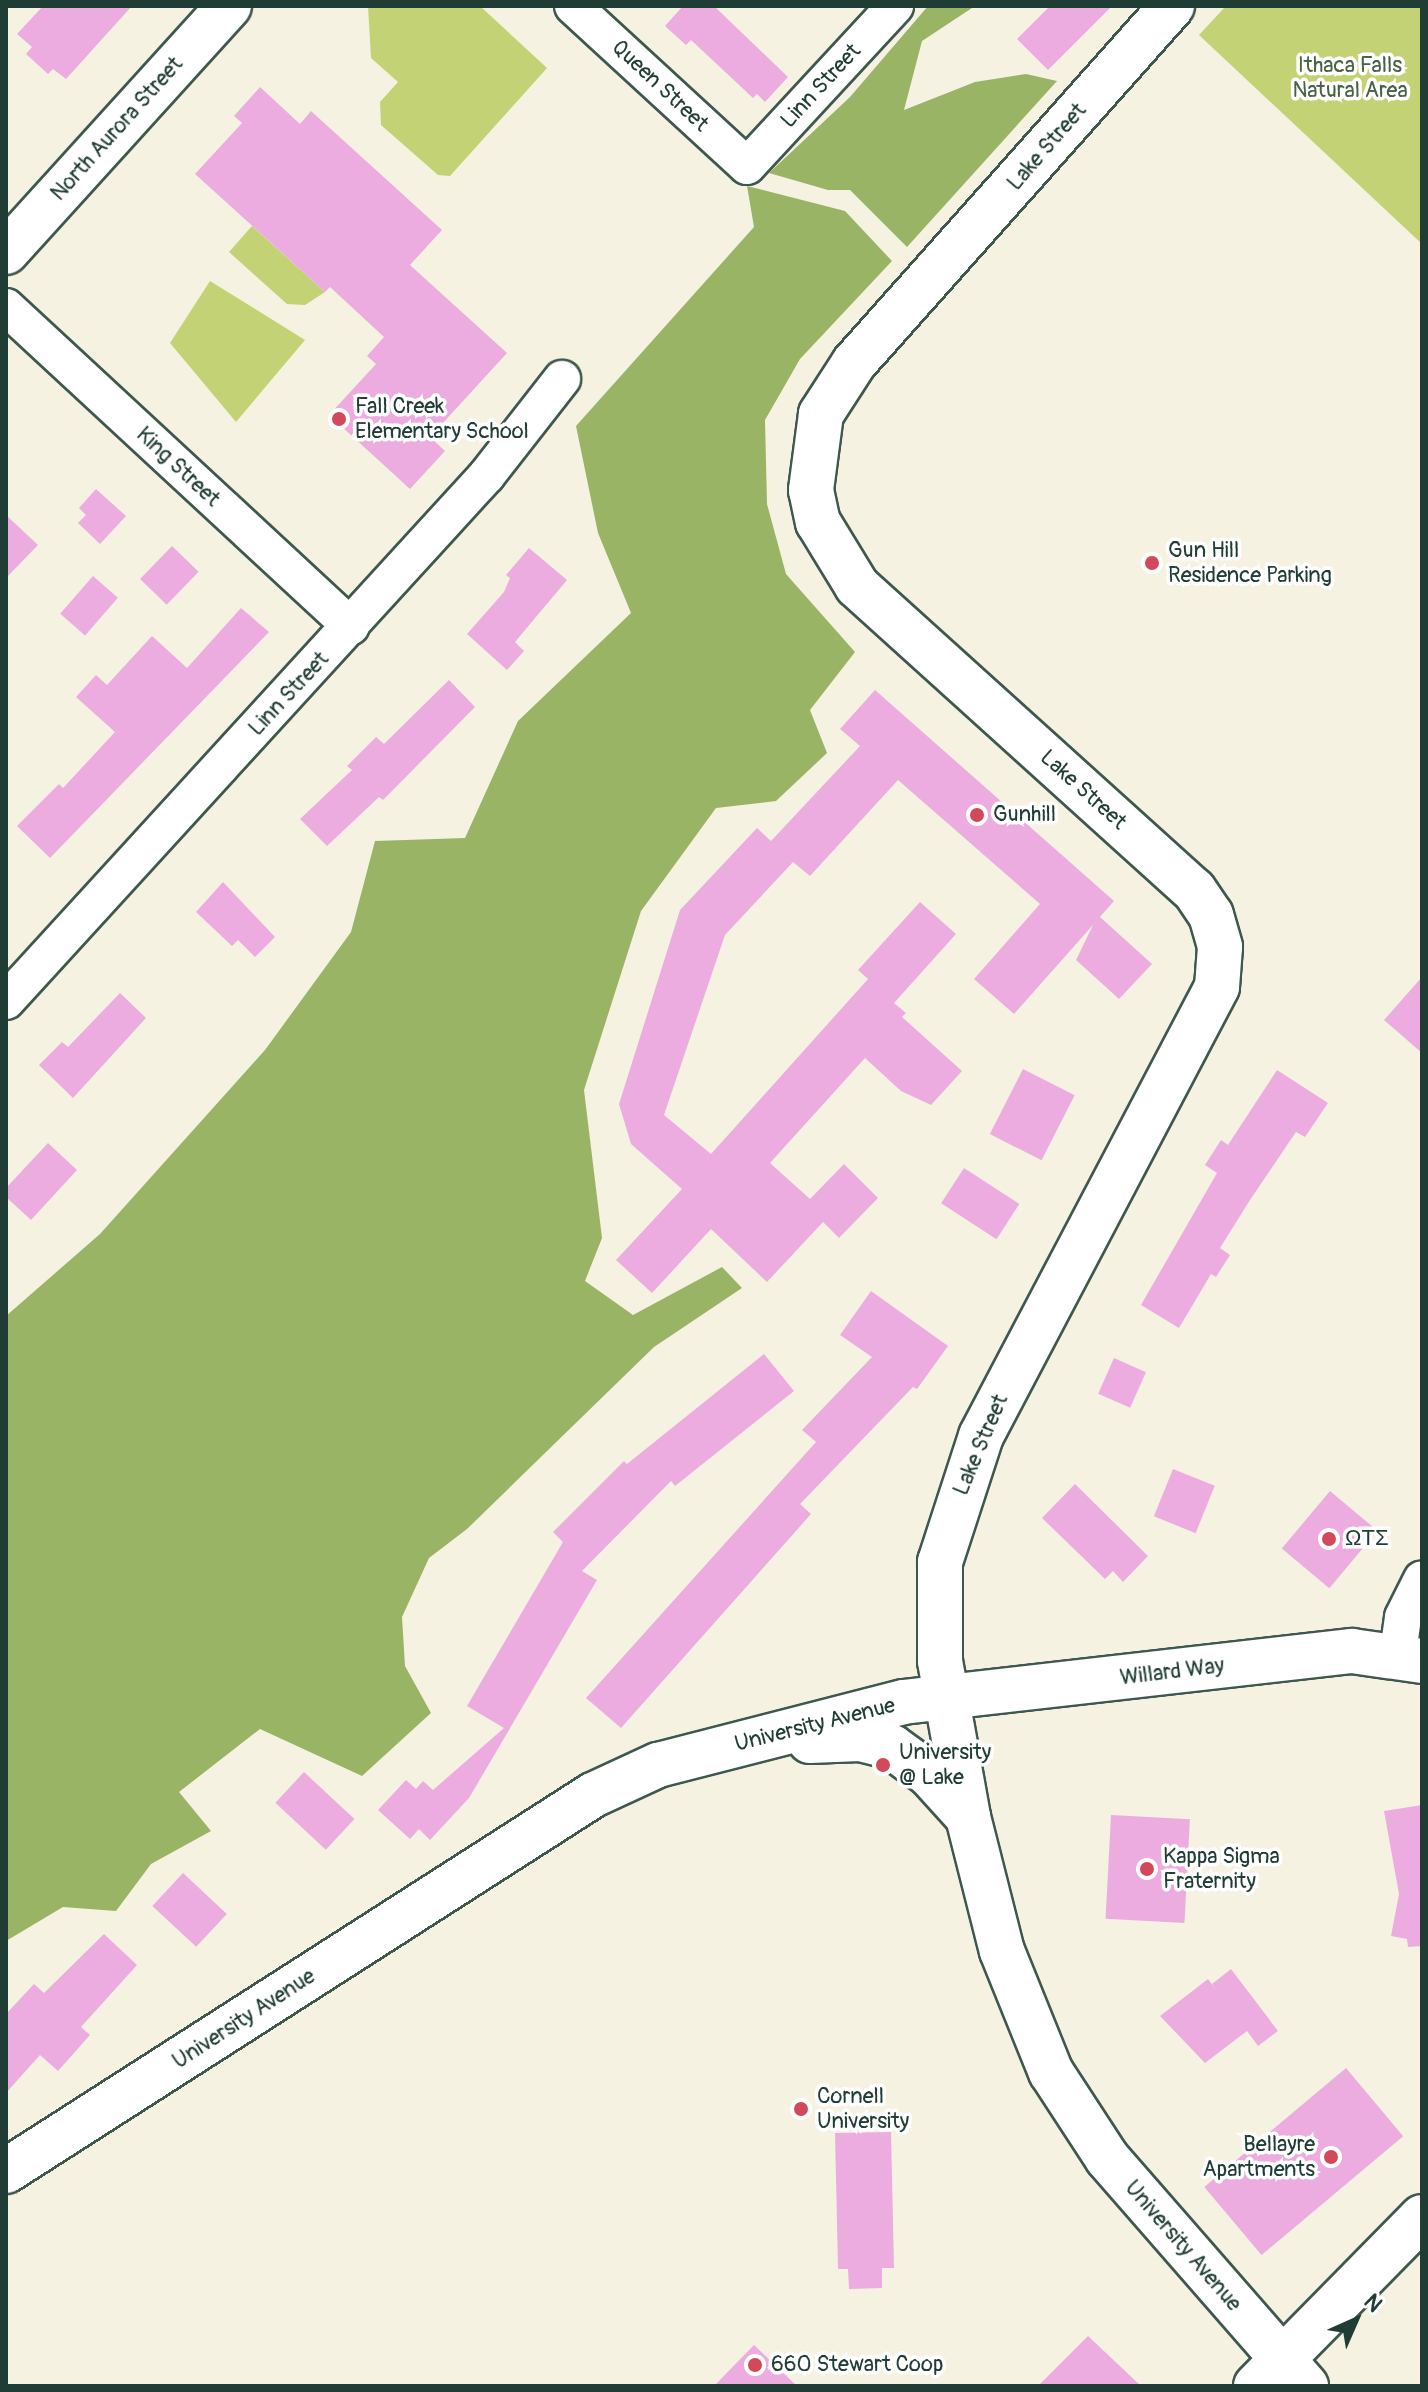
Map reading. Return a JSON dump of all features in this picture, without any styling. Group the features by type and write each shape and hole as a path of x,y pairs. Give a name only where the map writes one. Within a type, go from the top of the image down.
{"street":[{"name":"North Aurora Street","path":"6,252 229,6"},
{"name":"Queen Street","path":"573,6 747,166"},
{"name":"Linn Street","path":"747,166 895,6"},
{"name":"Lake Street","path":"946,1698 937,1614 940,1562 956,1503 981,1436 1036,1327 1217,987 1220,947 1211,915 1194,890 857,586 818,522 811,490 813,445 821,414 854,363 1167,8"},
{"name":"King Street","path":"6,307 351,626"},
{"name":"Linn Street","path":"6,1001 487,475 562,379"},
{"name":"Willard Way","path":"946,1698 1352,1651 1410,1657 1403,1617 1422,1579"},
{"name":"University Avenue","path":"6,2171 593,1795 658,1765 903,1702 946,1698 968,1817 1002,1951 1056,2082 1115,2169 1281,2377"},
{"path":"724,1748 831,1739 892,1747 929,1774 968,1817"},
{"path":"1281,2377 1422,2217"}],"green space":[{"path":"368,6 480,6 547,68 450,176 438,175 381,125 380,102 398,82 371,58"},
{"path":"928,6 975,6 922,41 904,110 975,82 1026,74 1057,81 907,247 850,190 828,190 769,173 850,97"},
{"name":"Ithaca Falls Natural Area","path":"1226,6 1422,6 1422,244 1199,35"},
{"path":"747,186 845,211 892,261 800,359 765,420 767,504 786,574 855,652 810,710 827,753 776,801 716,808 641,911 584,1090 602,1238 585,1281 633,1315 722,1267 742,1288 654,1347 467,1529 429,1558 402,1617 405,1666 431,1713 362,1776 260,1729 179,1792 211,1831 151,1864 116,1911 63,1907 6,1941 6,1316 100,1234 265,1050 351,932 375,841 465,838 518,721 631,613 598,533 576,426 754,227"},
{"path":"252,226 325,292 305,305 287,304 229,252"},
{"path":"210,281 305,340 236,422 170,343"}],"building":[{"path":"43,6 132,6 66,79 53,69 48,74 26,54 32,47 17,34"},
{"path":"683,6 714,6 788,77 765,102 757,94 753,98 691,40 686,45 665,26"},
{"path":"1050,6 1112,6 1048,70 1017,39"},
{"name":"Fall Creek Elementary School","path":"260,87 300,124 311,111 442,230 410,265 507,353 430,437 445,451 410,489 329,415 376,364 367,356 384,337 330,287 325,292 195,174 242,123 234,116"},
{"path":"96,489 126,516 100,544 78,523 86,515 79,508"},
{"path":"6,515 38,545 6,578"},
{"path":"172,546 199,572 167,605 140,579"},
{"path":"529,548 567,580 515,642 524,651 507,670 467,634 504,592 510,578 506,575"},
{"path":"93,576 118,598 85,635 60,614"},
{"path":"241,608 269,632 50,858 17,826 59,784 63,788 115,732 76,697 96,675 107,685 152,636 187,668"},
{"path":"449,680 475,707 383,800 379,797 327,846 300,819 352,770 347,766 376,737 384,744"},
{"path":"875,690 1114,901 1100,917 1152,964 1119,999 1076,960 1093,925 1014,1014 974,979 1040,904 898,780 810,876 793,862 725,935 664,1115 711,1154 868,979 858,970 920,902 956,934 894,1003 906,1013 902,1017 962,1071 931,1105 901,1091 865,1058 770,1163 810,1199 844,1164 878,1198 839,1238 823,1222 767,1282 711,1229 652,1293 616,1260 682,1189 631,1144 619,1104 680,910 757,828 771,841 860,746 840,729"},
{"path":"223,882 275,937 255,957 238,940 232,946 196,912"},
{"path":"1422,977 1422,1053 1384,1020"},
{"path":"120,993 146,1018 73,1098 39,1065 62,1042 68,1047"},
{"path":"1023,1069 1075,1095 1042,1160 990,1134"},
{"path":"1277,1070 1328,1103 1305,1137 1296,1132 1250,1200 1220,1248 1230,1255 1216,1277 1211,1274 1179,1328 1141,1305 1217,1173 1205,1165 1221,1140 1228,1145"},
{"path":"48,1143 77,1170 31,1220 6,1197 6,1188"},
{"path":"964,1168 1019,1204 996,1239 941,1203"},
{"path":"871,1291 948,1346 917,1389 913,1387 800,1504 811,1514 621,1728 586,1698 816,1442 802,1430 872,1357 840,1335"},
{"path":"764,1354 794,1391 675,1486 671,1481 582,1571 597,1580 469,1798 430,1840 419,1829 410,1839 378,1810 406,1780 416,1789 423,1781 433,1790 504,1728 467,1706 563,1542 553,1532 624,1461 627,1464"},
{"path":"1114,1358 1146,1372 1130,1408 1098,1394"},
{"path":"1173,1469 1215,1486 1196,1533 1154,1516"},
{"path":"1075,1484 1148,1556 1123,1582 1113,1571 1105,1579 1042,1518"},
{"name":"ΩΤΣ","path":"1330,1491 1377,1531 1329,1588 1282,1548"},
{"path":"304,1772 354,1819 326,1850 275,1803"},
{"path":"1422,1805 1422,1946 1408,1947 1407,1939 1391,1936 1399,1894 1384,1811"},
{"name":"Kappa Sigma Fraternity","path":"1111,1815 1190,1819 1184,1923 1106,1919"},
{"path":"183,1873 227,1914 196,1947 152,1906"},
{"path":"104,1934 137,1965 81,2027 90,2035 58,2071 40,2055 6,2093 6,2014 34,1984 44,1993"},
{"path":"1231,1969 1278,2031 1258,2046 1247,2031 1205,2063 1160,2016 1208,1979 1219,1994 1212,1984"},
{"name":"Bellayre Apartments","path":"1346,2068 1403,2136 1261,2255 1204,2187"},
{"path":"891,2132 894,2268 882,2268 882,2288 849,2289 848,2269 838,2269 835,2133"},
{"path":"1088,2336 1141,2386 1038,2386"},
{"name":"660 Stewart Coop","path":"754,2345 797,2386 714,2386"}],"place":[{"name":"Fall Creek Elementary School","path":"339,419"},
{"name":"Gun Hill Residence Parking","path":"1152,563"},
{"name":"Gunhill","path":"977,815"},
{"name":"ΩΤΣ","path":"1329,1539"},
{"name":"University @ Lake","path":"883,1765"},
{"name":"Kappa Sigma Fraternity","path":"1147,1869"},
{"name":"Cornell University","path":"801,2109"},
{"name":"Bellayre Apartments","path":"1331,2157"},
{"name":"660 Stewart Coop","path":"755,2365"}]}
